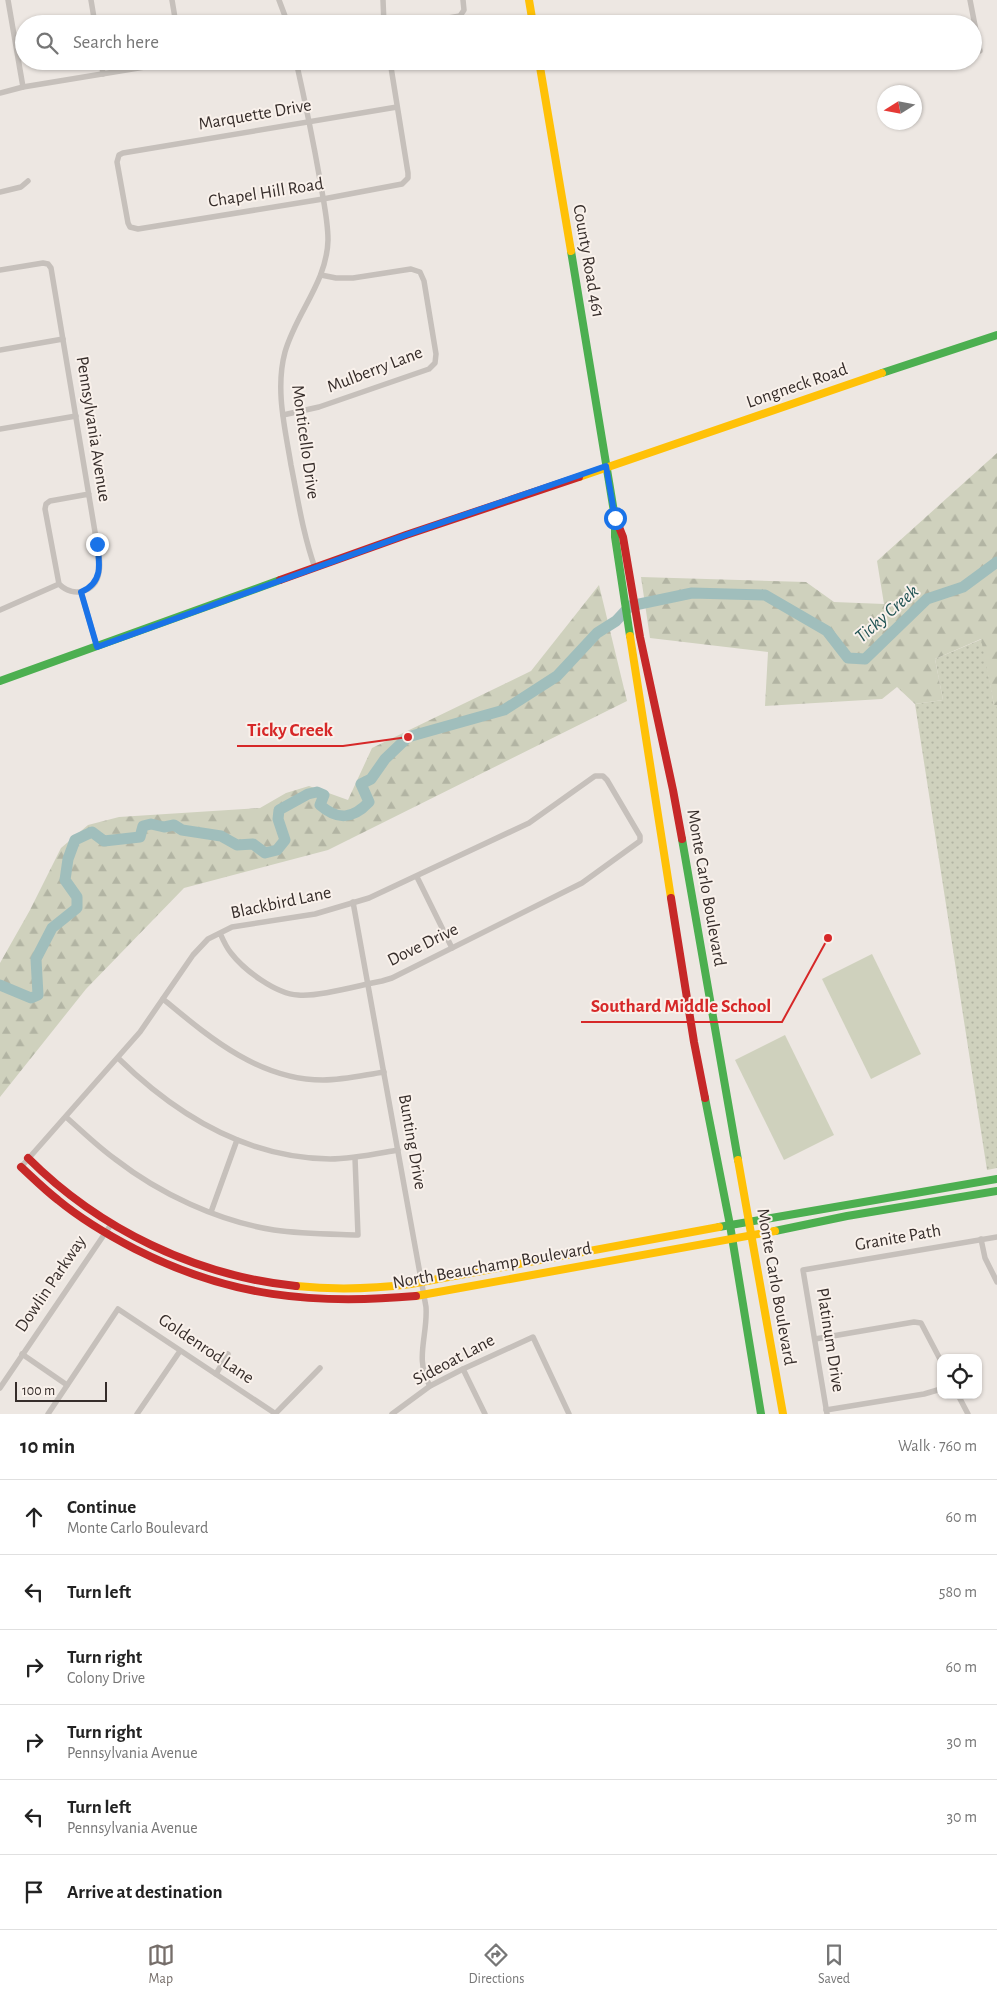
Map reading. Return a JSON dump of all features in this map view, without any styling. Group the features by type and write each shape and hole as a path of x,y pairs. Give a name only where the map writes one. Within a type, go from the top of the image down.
{"street":[{"path":"8,0 15,41"},
{"path":"91,0 94,15"},
{"path":"172,0 174,15"},
{"path":"279,0 285,15"},
{"path":"383,0 384,15"},
{"path":"459,15 462,13 464,6 463,0"},
{"path":"529,0 532,15"},
{"path":"970,0 973,15"},
{"path":"20,70 23,87"},
{"path":"102,70 103,74"},
{"path":"0,93 23,87 127,70"},
{"name":"Monticello Drive","path":"298,70 310,121 328,240 321,274 290,337 285,354 280,392 302,526 315,568"},
{"path":"391,70 397,106"},
{"name":"County Road 461","path":"540,70 606,466"},
{"name":"Marquette Drive","path":"130,227 127,220 117,162 119,155 127,151 397,106"},
{"name":"Chapel Hill Road","path":"130,227 138,229 399,186 405,182 408,173 397,106"},
{"path":"0,192 21,187 28,180"},
{"name":"Pennsylvania Avenue","path":"0,270 48,264 51,268 97,544 99,574 92,586 81,592"},
{"name":"Mulberry Lane","path":"283,415 319,407 429,369 435,363 436,354 433,335 424,281 420,272 411,269 343,279 321,274"},
{"name":"Longneck Road","path":"0,681 606,466 997,335"},
{"path":"0,350 63,339"},
{"path":"0,429 76,416"},
{"name":"Monte Carlo Boulevard","path":"606,466 615,518 615,537 620,573 693,1033 730,1225 761,1414"},
{"path":"89,494 50,501 46,504 45,509 59,584 68,591 81,592 97,647"},
{"name":"Monte Carlo Boulevard","path":"615,518 623,536 640,637 673,790 782,1414"},
{"path":"0,610 59,584"},
{"name":"Dove Drive","path":"220,933 231,953 240,964 273,987 286,993 298,996 392,978 582,883 640,841 638,831 607,780 603,776 595,776"},
{"name":"Blackbird Lane","path":"21,1166 140,1032 193,956 208,939 232,927 315,914 353,902 417,877 530,823 595,776"},
{"path":"417,877 452,948"},
{"name":"Bunting Drive","path":"353,902 422,1283 427,1322 421,1358 422,1368 430,1386"},
{"path":"163,999 215,1041 234,1053 278,1072 322,1080 342,1079 384,1072"},
{"path":"118,1058 141,1081 170,1103 201,1124 238,1140 271,1150 329,1159 355,1158 398,1150"},
{"path":"66,1117 115,1160 143,1178 210,1212 238,1222 274,1230 310,1234 358,1235 355,1158"},
{"path":"210,1212 238,1140"},
{"name":"North Beauchamp Boulevard","path":"28,1158 62,1190 144,1242 198,1263 240,1276 282,1285 363,1289 422,1283 730,1225 997,1179"},
{"name":"North Beauchamp Boulevard","path":"21,1166 57,1199 105,1232 170,1267 236,1290 280,1298 318,1300 371,1300 424,1296 847,1216 997,1190"},
{"name":"Dowlin Parkway","path":"0,1388 112,1223"},
{"name":"Granite Path","path":"803,1270 997,1237"},
{"path":"981,1239 985,1258 997,1282"},
{"name":"Platinum Drive","path":"803,1270 827,1412"},
{"name":"Goldenrod Lane","path":"67,1385 118,1309 276,1414"},
{"path":"815,1339 914,1322 921,1323 937,1354"},
{"name":"Sideoat Lane","path":"392,1414 430,1386 533,1337 569,1414"},
{"path":"138,1414 180,1350"},
{"path":"22,1354 67,1385 48,1414"},
{"path":"216,1374 228,1354"},
{"path":"276,1414 320,1368"},
{"path":"463,1369 485,1414"},
{"path":"827,1412 937,1390"},
{"path":"960,1399 968,1414"}],"green space":[{"path":"997,453 997,705 994,705 981,639 935,659 943,700 915,704 897,687 882,699 765,706 768,652 650,638 641,577 806,582 834,602 884,604 877,561"},
{"path":"599,585 627,701 328,850 184,888 86,989 0,1097 0,963 30,910 61,848 88,825 119,817 260,808 286,793 309,786 348,800 372,748 531,671"},
{"path":"982,639 994,705 997,705 997,1168 987,1170 915,704 943,700 935,659"},
{"path":"872,954 921,1054 871,1079 822,979"},
{"path":"785,1035 834,1135 784,1160 735,1060"}],"waterway":[{"name":"Ticky Creek","path":"0,985 31,998 38,995 36,959 52,928 77,908 77,897 65,880 68,859 75,840 92,832 104,841 140,837 143,826 151,824 164,827 174,825 182,830 221,836 237,845 253,844 265,853 277,850 285,840 278,819 279,810 308,794 317,792 324,795 320,805 333,814 345,816 357,812 369,802 361,784 371,779 385,759 408,737 504,710 557,676 597,633 616,621 630,606 692,593 765,595 827,631 848,658 865,659 927,599 963,587 997,562"}],"traffic: fast":[{"path":"571,251 615,518 615,537 630,636"},
{"path":"882,373 997,335"},
{"path":"0,681 280,580"},
{"path":"682,839 738,1160"},
{"path":"705,1098 730,1225 761,1414"},
{"path":"719,1227 997,1179"},
{"path":"775,1231 847,1216 997,1191"}],"traffic: slow":[{"path":"529,0 532,15"},
{"path":"541,70 571,251"},
{"path":"579,477 882,373"},
{"path":"630,636 671,898"},
{"path":"738,1160 783,1414"},
{"path":"296,1286 354,1288 411,1284 719,1227"},
{"path":"416,1296 775,1231"}],"traffic: jam":[{"path":"280,580 406,535 579,477"},
{"path":"617,522 623,537 640,637 682,839"},
{"path":"671,898 705,1098"},
{"path":"28,1158 86,1207 151,1245 186,1260 222,1272 259,1281 296,1286"},
{"path":"21,1167 48,1192 85,1220 135,1249 204,1278 272,1294 307,1298 378,1299 416,1296"}],"place":[{"name":"Ticky Creek","path":"408,737"},
{"name":"Southard Middle School","path":"828,938"}],"route":[{"path":"97,544 100,562 97,580 88,590 81,592 97,647 406,535 606,466 615,518"}]}
